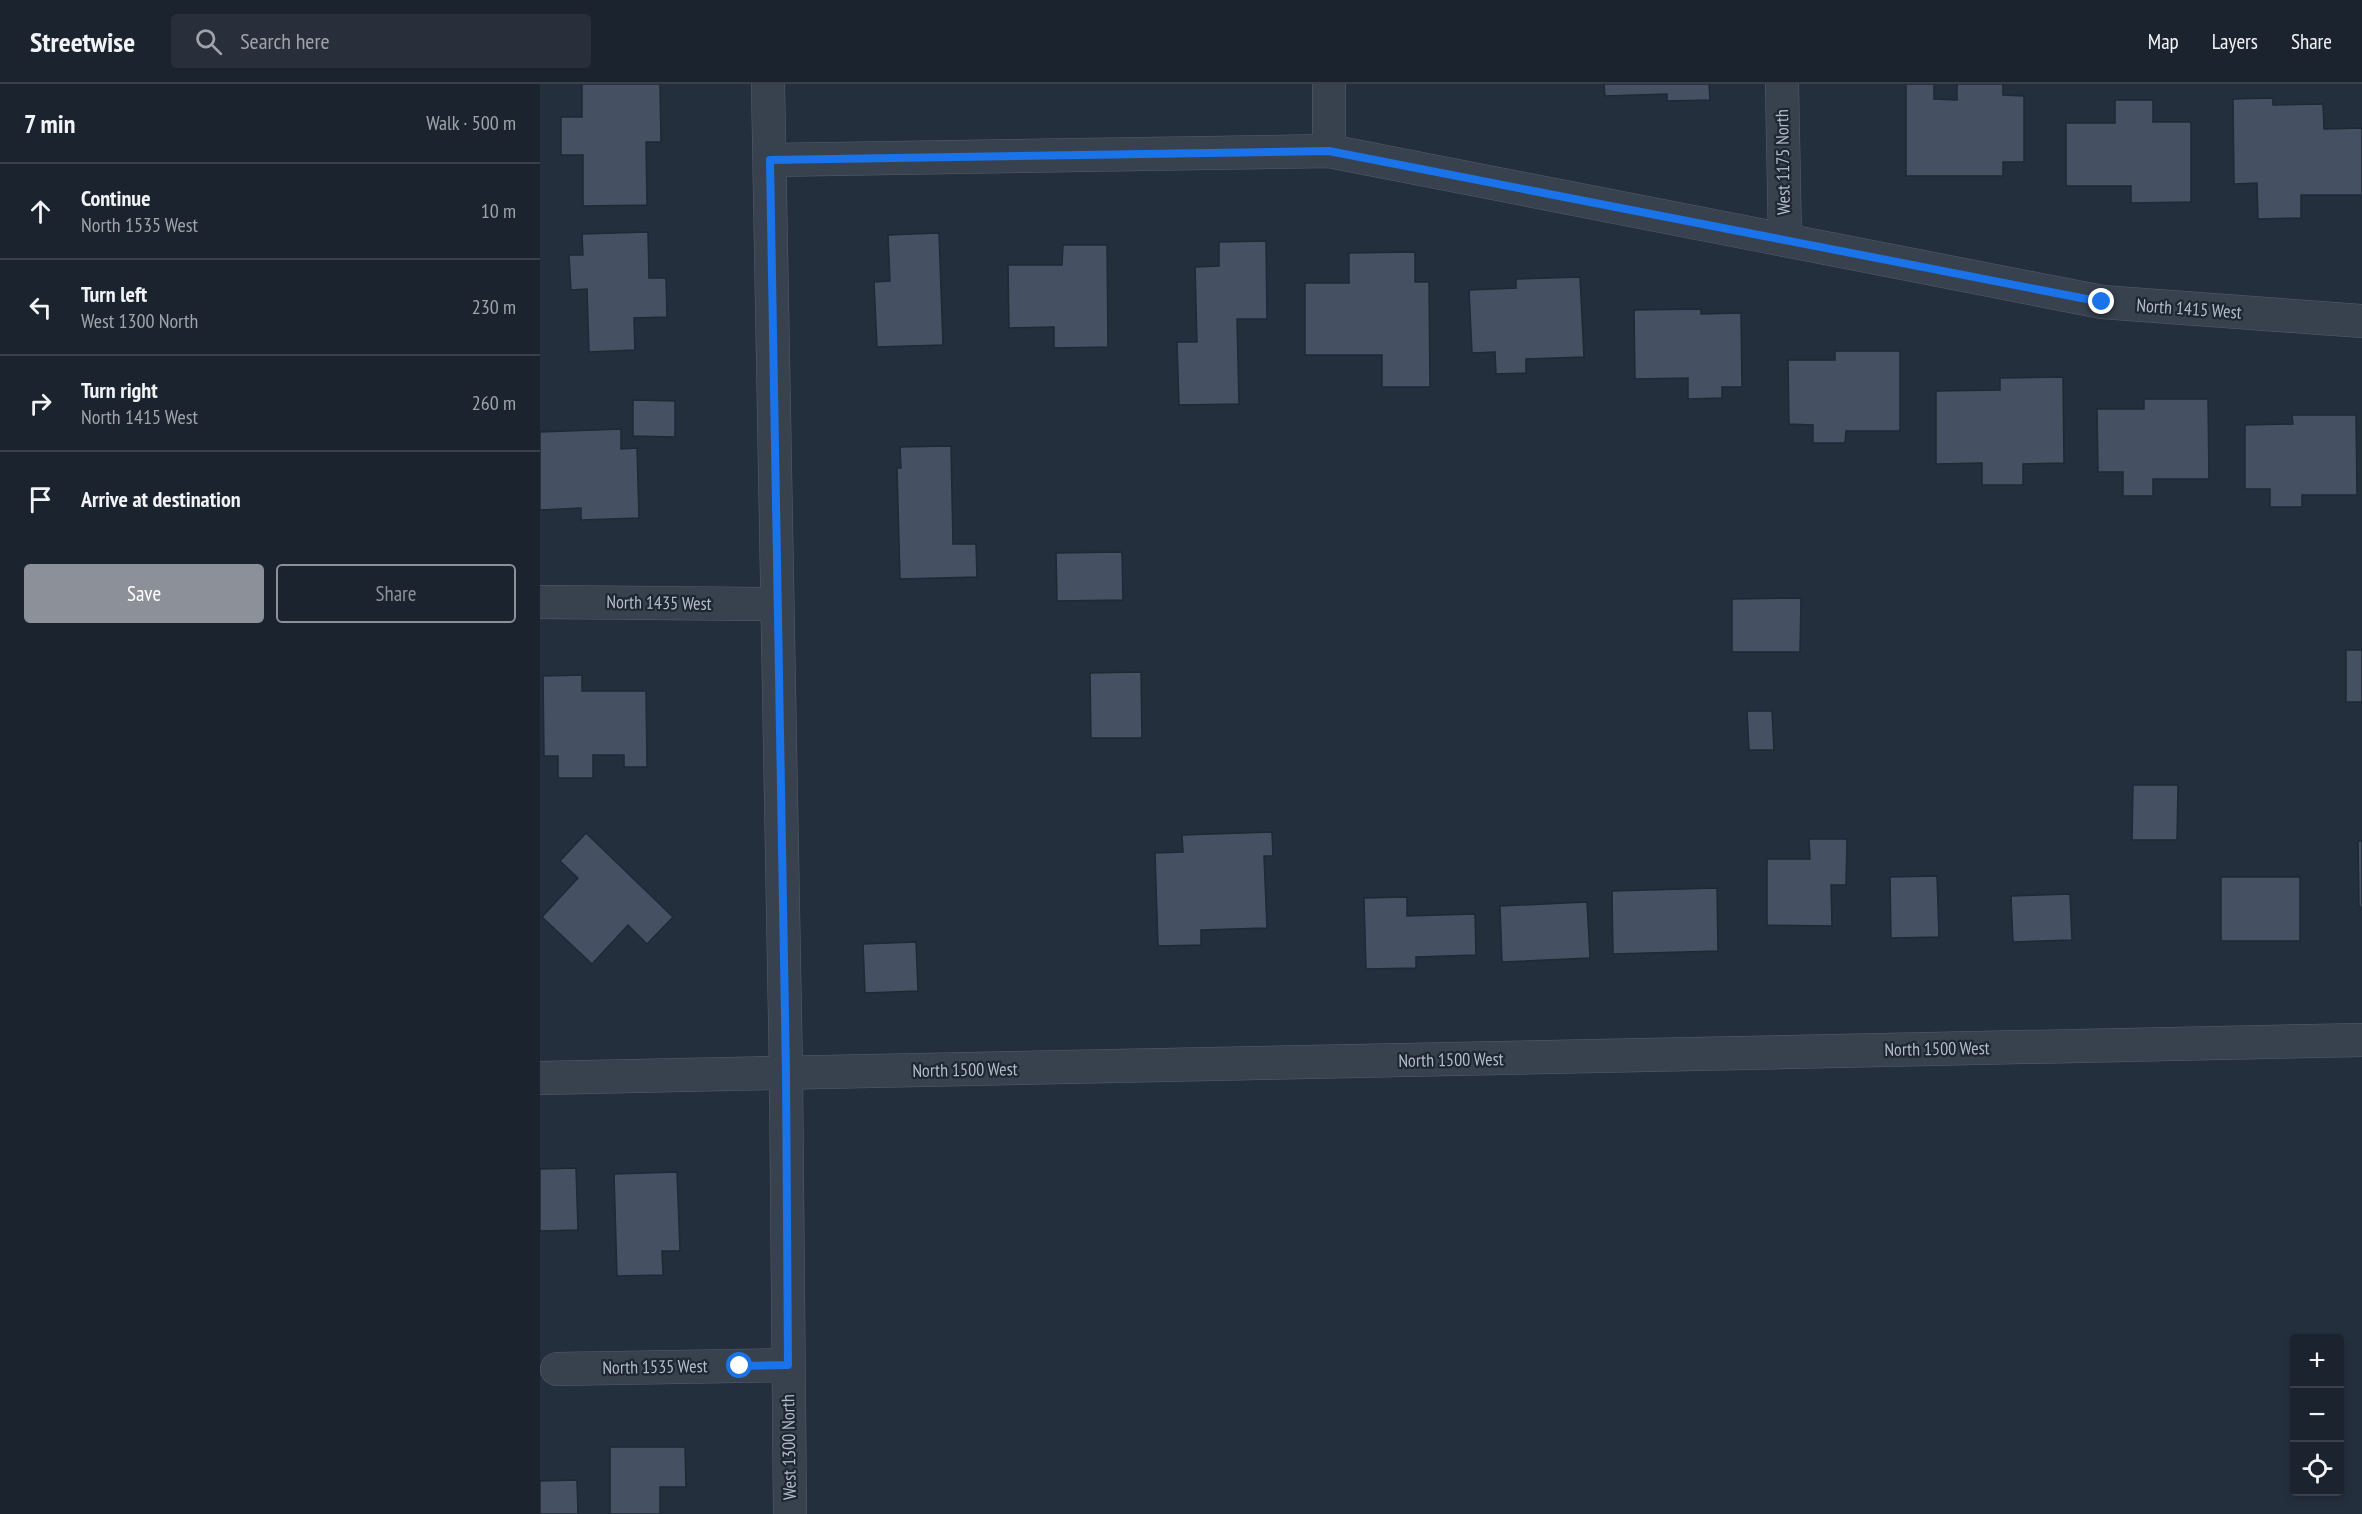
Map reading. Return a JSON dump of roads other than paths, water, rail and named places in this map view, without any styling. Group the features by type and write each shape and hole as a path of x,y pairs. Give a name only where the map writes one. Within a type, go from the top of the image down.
{"street":[{"name":"West 1300 North","path":"768,84 786,1074 790,1514"},
{"path":"1329,84 1329,151"},
{"name":"West 1175 North","path":"1782,84 1785,240"},
{"name":"North 1415 West","path":"770,160 1329,151 2102,302 2362,321"},
{"name":"North 1435 West","path":"540,602 777,604"},
{"name":"North 1500 West","path":"540,1078 2362,1040"},
{"name":"North 1535 West","path":"557,1369 788,1365"}]}
